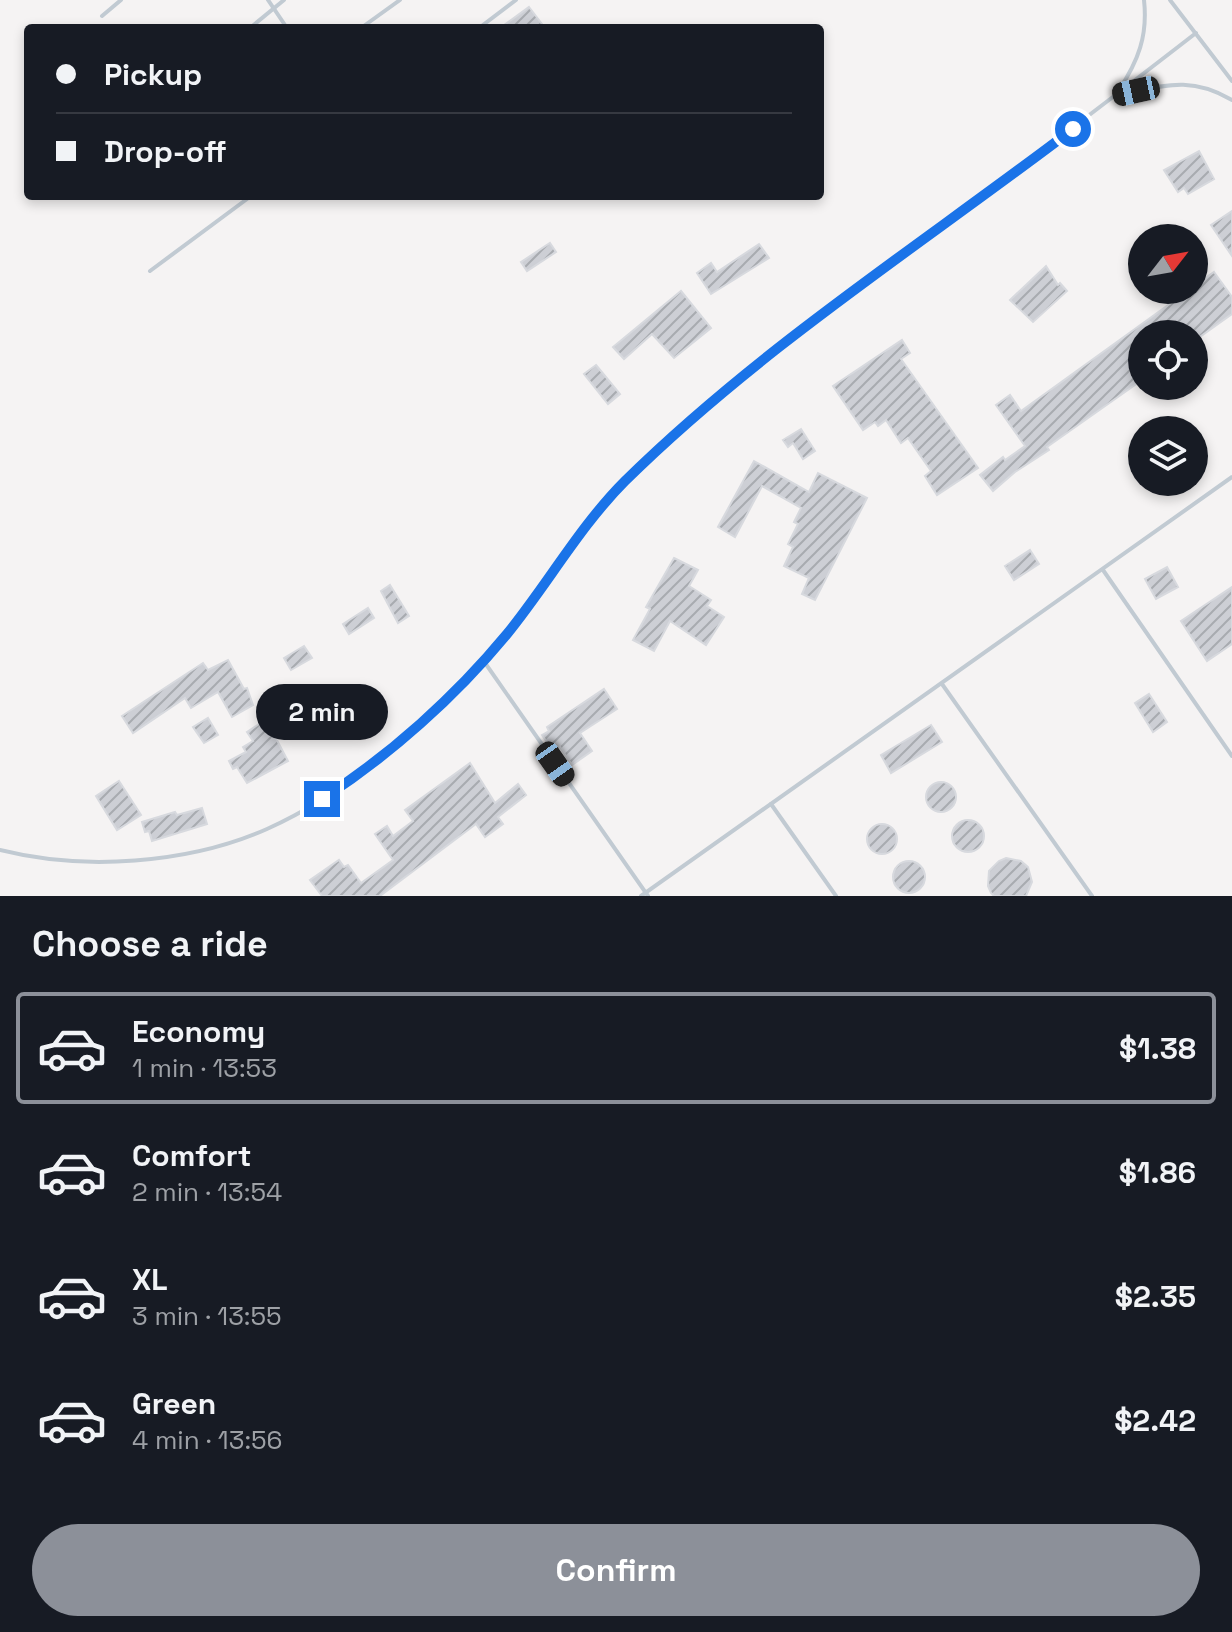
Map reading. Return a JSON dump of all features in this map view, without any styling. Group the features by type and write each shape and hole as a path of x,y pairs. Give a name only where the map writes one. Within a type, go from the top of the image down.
{"lane":[{"path":"102,16 121,0"},
{"path":"268,0 284,24"},
{"path":"255,24 284,0"},
{"path":"367,24 400,0"},
{"path":"484,24 516,0"},
{"path":"1115,96 1140,55 1145,32 1144,0"},
{"path":"1170,0 1232,81"},
{"path":"0,850 23,856 75,861 135,861 199,850 265,830 307,809 337,789 443,703 507,634 623,483 716,397 1196,33"},
{"path":"1115,96 1190,84 1213,89 1232,100"},
{"path":"150,271 246,200"},
{"path":"483,660 645,895 1232,477"},
{"path":"1103,570 1232,756"},
{"path":"942,684 1092,896"},
{"path":"771,804 836,896"}],"building":[{"path":"529,7 542,24 506,24"},
{"path":"1199,151 1214,179 1188,194 1184,188 1178,192 1164,170"},
{"path":"1232,211 1232,256 1211,225"},
{"path":"550,243 556,252 527,271 521,262"},
{"path":"759,244 769,258 711,294 697,273 711,263 717,272"},
{"path":"1046,266 1058,285 1060,283 1067,291 1033,322 1010,300"},
{"path":"1214,272 1232,297 1232,314 1208,331 1208,320 1147,320 1170,304 1208,304 1208,276"},
{"path":"681,291 711,328 674,358 652,334 624,359 613,347"},
{"path":"1128,334 1128,390 1047,447 1049,450 993,491 980,475 1003,457 1005,460 1025,446 996,405 1010,395 1021,411"},
{"path":"902,340 910,353 901,359 978,468 937,495 925,476 931,471 908,438 901,443 886,420 878,426 875,422 863,430 833,386"},
{"path":"596,365 620,394 608,404 584,374"},
{"path":"801,429 815,451 803,459 793,443 788,447 783,440"},
{"path":"754,461 809,492 818,473 867,498 815,600 802,594 809,578 784,566 793,547 788,544 798,524 794,522 801,508 762,486 735,537 718,527"},
{"path":"1030,550 1039,564 1014,580 1005,566"},
{"path":"674,558 698,570 689,586 711,600 707,606 724,617 706,645 670,621 654,651 633,640 650,609 646,607"},
{"path":"1167,567 1178,587 1156,599 1145,579"},
{"path":"390,585 409,616 398,623 381,591"},
{"path":"1232,587 1232,644 1207,661 1181,621"},
{"path":"368,608 374,618 349,634 343,624"},
{"path":"304,646 312,658 291,670 284,658"},
{"path":"228,660 244,689 247,688 253,705 232,717 218,692 191,708 185,698 133,733 122,716 203,663 208,670"},
{"path":"604,689 617,709 580,733 592,751 572,765 560,747 553,751 542,735 549,731 547,727"},
{"path":"1149,694 1167,722 1153,732 1135,703"},
{"path":"208,718 218,735 204,743 193,727"},
{"path":"262,722 267,729 270,727 288,761 247,783 229,761 246,752 243,747 253,741 247,732"},
{"path":"931,725 942,742 891,773 881,755"},
{"path":"470,763 495,803 518,784 526,795 498,817 503,824 485,837 476,824 380,896 322,896 310,880 339,860 344,867 348,865 361,883 393,860 375,834 387,826 393,836 413,821 405,810"},
{"path":"119,781 141,815 117,830 96,796"},
{"path":"941,782 952,786 956,797 952,808 941,812 930,808 926,797 930,786"},
{"path":"202,808 207,824 152,841 149,831 145,832 142,822"},
{"path":"968,820 979,825 984,836 979,847 968,852 957,847 952,836 957,825"},
{"path":"882,824 893,828 897,839 893,850 882,854 871,850 867,839 871,828"},
{"path":"1006,858 1021,861 1028,867 1032,882 1026,896 994,896 991,893 989,871"},
{"path":"909,861 920,866 925,877 920,888 909,893 898,888 893,877 898,866"}],"route":[{"path":"322,799 390,749 443,703 507,634 623,483 716,397 1073,129"}]}
